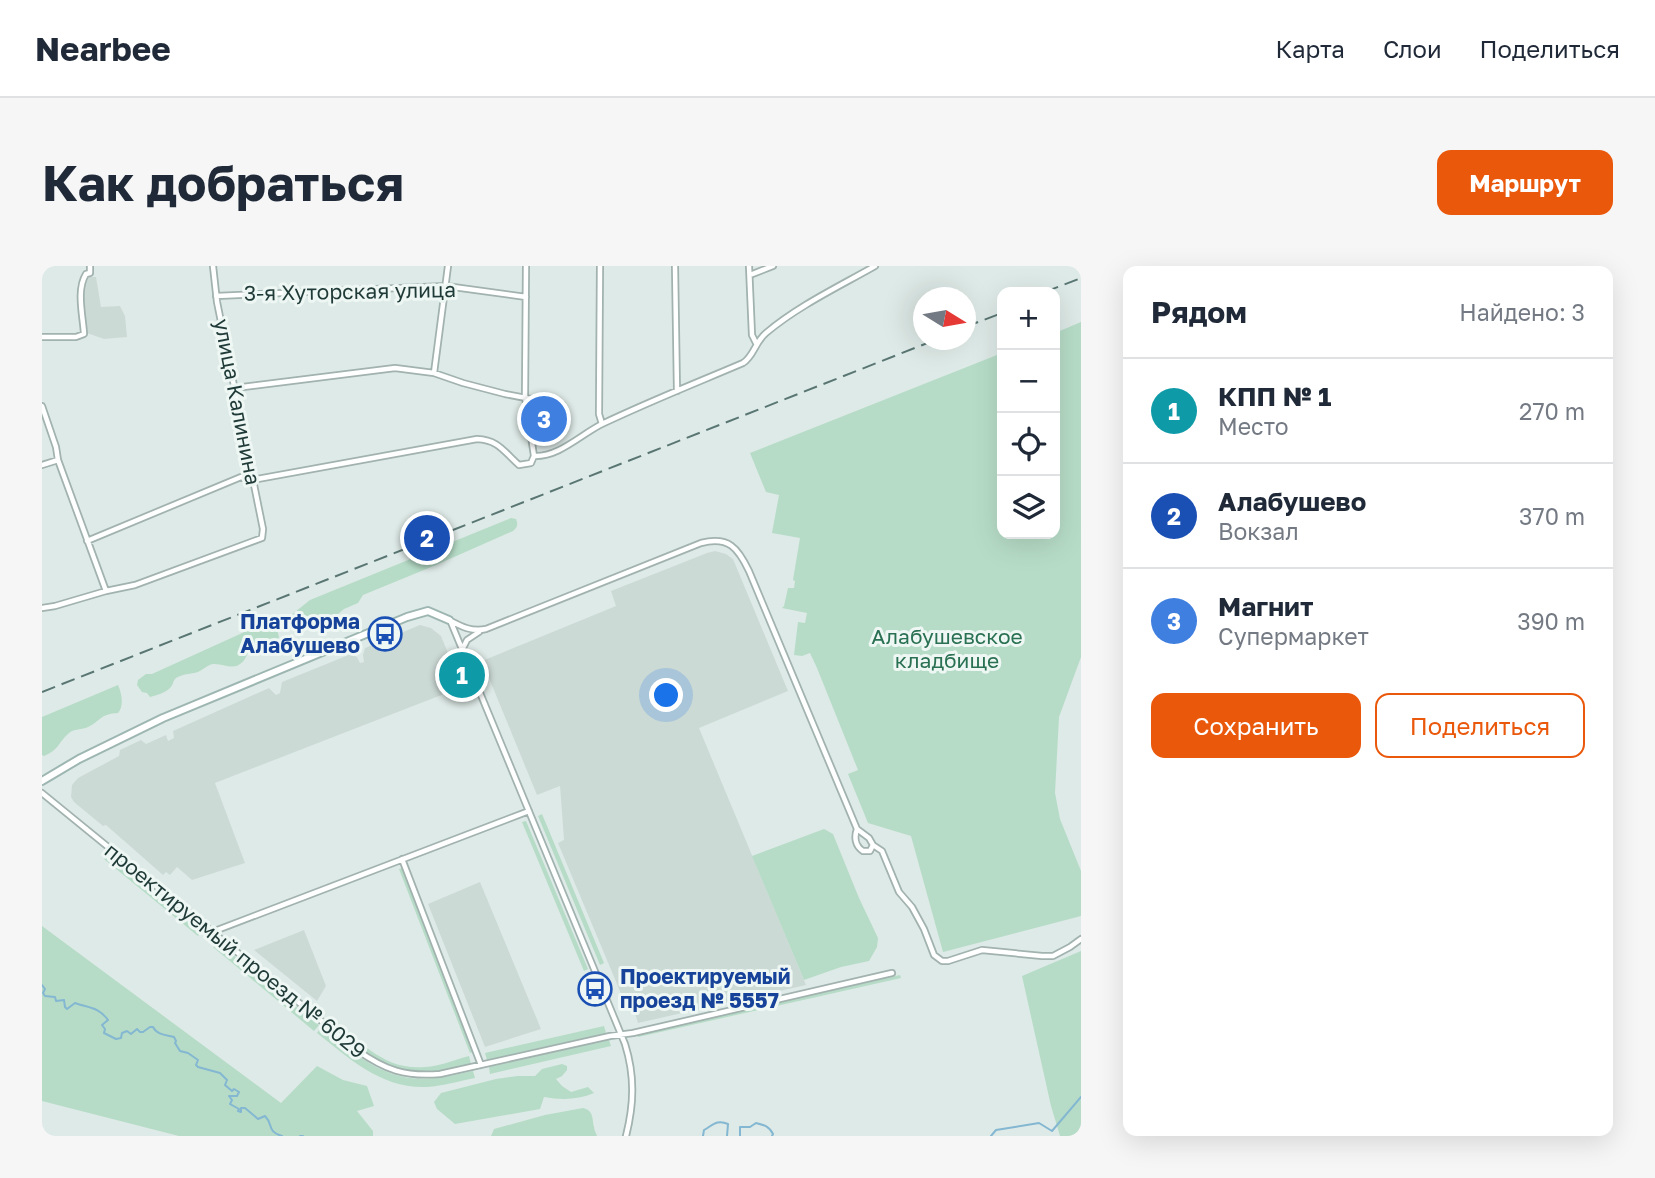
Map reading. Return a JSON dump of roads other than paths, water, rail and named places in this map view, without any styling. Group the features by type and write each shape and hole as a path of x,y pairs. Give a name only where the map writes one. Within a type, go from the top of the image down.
{"street":[{"path":"42,337 76,337 84,334 80,290 81,282 86,274 90,273 90,266"},
{"name":"улица Калинина","path":"106,591 135,585 262,538 263,529 216,296 213,266"},
{"path":"433,373 448,266"},
{"path":"87,541 241,477 252,480 477,439 496,443 519,465 531,463 534,456 525,397 526,266"},
{"path":"600,266 599,414 602,424"},
{"path":"675,266 677,391"},
{"path":"749,266 752,335 756,344"},
{"path":"750,275 773,266"},
{"path":"534,456 543,456 565,447 602,424 743,363 767,331 875,266"},
{"name":"3-я Хуторская улица","path":"216,296 446,286 526,297"},
{"path":"235,388 395,368 433,373 505,394 562,405"},
{"path":"42,406 58,460 106,591 42,608"},
{"path":"42,465 58,460"},
{"path":"462,650 470,637 486,629 701,543 726,543 739,551 749,571 857,829 882,851 899,892 912,907 934,955 942,961 982,950 1049,956 1062,953 1081,939"},
{"path":"42,781 79,759 163,718 407,617 428,611 467,629 486,629"},
{"path":"449,620 630,1060 633,1104 626,1136"},
{"name":"проектируемый проезд № 6029","path":"42,793 323,1023 380,1066 399,1073 440,1074 892,973"},
{"path":"212,933 528,811"},
{"path":"857,829 855,834 860,849 870,850 873,845"},
{"path":"402,859 481,1065"}],"waterway":[{"path":"42,985 45,996 55,997 56,1001 64,1000 67,1009 75,1003 101,1013 108,1020 102,1025 104,1033 116,1039 121,1038 122,1033 127,1031 131,1034 137,1029 143,1032 150,1027 174,1037 180,1051 198,1060 198,1067 220,1073 227,1080 225,1085 232,1091 234,1089 239,1092 237,1096 229,1096 232,1100 230,1104 241,1112 241,1108 245,1108 258,1119 265,1116 272,1130 282,1136"},
{"path":"991,1136 996,1130 1039,1123 1052,1131 1081,1097"},
{"path":"703,1136 704,1130 721,1122 728,1124 727,1136"},
{"path":"740,1136 740,1127 750,1127 756,1123 768,1128 772,1136"}],"railway":[{"path":"1058,287 1081,278"},
{"path":"976,323 997,315"},
{"path":"42,692 913,349"}],"place":[{"name":"Магнит","path":"544,419"},
{"name":"Алабушево","path":"427,538"},
{"name":"Платформа Алабушево","path":"385,634"},
{"name":"КПП № 1","path":"462,675"},
{"name":"Проектируемый проезд № 5557","path":"595,989"}],"park label":[{"name":"Алабушевское кладбище","path":"947,649"}]}
